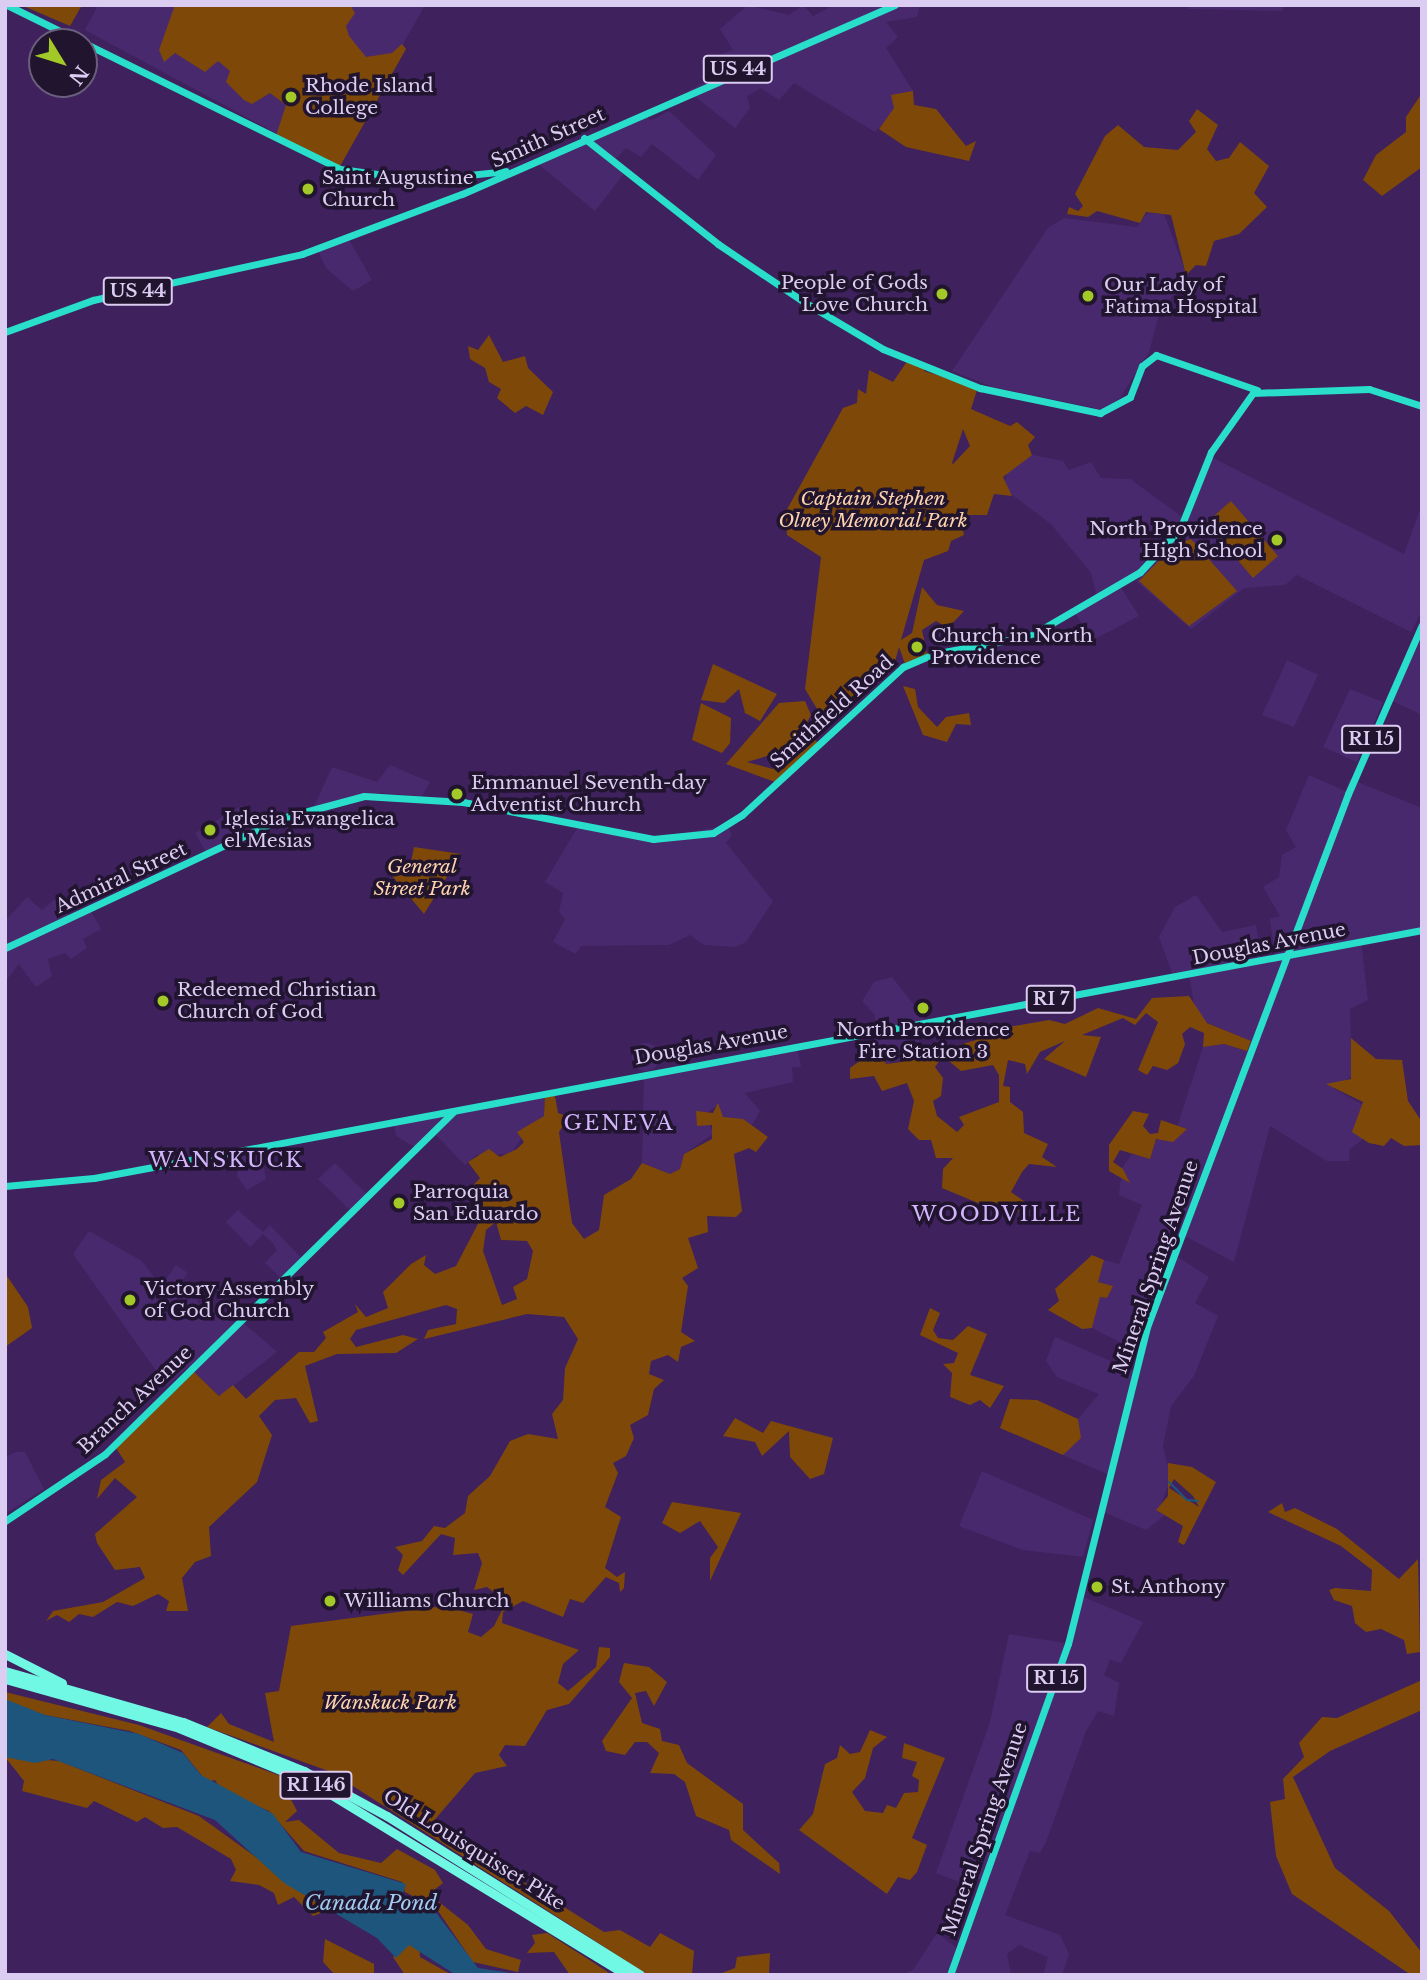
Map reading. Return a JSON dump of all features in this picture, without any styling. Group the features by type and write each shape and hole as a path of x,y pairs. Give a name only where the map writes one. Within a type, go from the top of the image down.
{"highway":[{"path":"5,1654 86,1694"},
{"name":"Old Louisquisset Pike","path":"5,1671 209,1731 336,1787 640,1975"},
{"name":"Old Louisquisset Pike","path":"5,1681 194,1733 312,1783 623,1973"}],"main road":[{"path":"7,5 340,169 442,179 510,171"},
{"name":"Smith Street","path":"5,332 93,300 293,257 476,187 895,5"},
{"path":"584,138 718,244 804,302 883,349 980,388 1100,413 1129,397 1142,366 1156,355 1257,390 1369,389 1422,406"},
{"path":"475,178 476,187"},
{"name":"Smithfield Road","path":"575,824 670,840 717,831 743,815 902,667 933,654 1023,639 1120,586 1180,529 1211,452 1233,415 1257,390"},
{"name":"Mineral Spring Avenue","path":"950,1975 1066,1648 1147,1327 1286,959 1422,625"},
{"name":"Admiral Street","path":"5,948 282,818 343,800 401,793 575,824"},
{"name":"Douglas Avenue","path":"5,1186 75,1181 1286,959 1422,930"},
{"name":"Branch Avenue","path":"5,1521 105,1454 454,1112"}],"shaded area":[{"name":"Rhode Island College","path":"98,5 425,5 335,165 98,37 98,28 86,28"},
{"path":"748,5 789,15 803,5 813,16 834,5 920,5 917,17 886,22 898,37 886,48 913,91 875,132 794,83 779,100 761,88 747,96 750,108 735,128 688,91 709,80 701,61 733,50 720,29"},
{"path":"1189,5 1283,5 1283,11 1189,9"},
{"path":"669,111 716,155 698,180 652,144 641,157 626,148 614,161 626,171 595,211 535,161 645,112 650,121"},
{"name":"Our Lady of Fatima Hospital","path":"1147,213 1164,214 1187,276 1159,315 1149,352 1120,398 1104,410 993,387 952,371 1048,228 1064,218 1137,227"},
{"path":"348,238 372,280 353,291 326,268 317,249"},
{"path":"1032,455 1063,461 1069,470 1091,462 1101,478 1130,479 1185,519 1169,542 1120,586 1139,616 1093,640 1074,612 1097,597 1091,573 1051,524 1003,488 1008,469"},
{"name":"North Providence High School","path":"1213,458 1404,554 1422,504 1422,610 1411,632 1297,575 1285,585 1244,588 1191,629 1136,581 1181,534"},
{"path":"1422,618 1422,715 1386,698"},
{"path":"1287,660 1318,675 1294,727 1262,715"},
{"path":"1350,689 1383,702 1357,762 1323,747"},
{"path":"390,765 430,782 422,796 381,793 313,809 332,767 377,782"},
{"path":"1309,775 1345,791 1350,779 1422,808 1422,930 1361,942 1368,1000 1350,1009 1352,1076 1333,1088 1363,1105 1355,1126 1363,1139 1349,1150 1350,1161 1327,1161 1270,1126 1234,1262 1181,1234 1173,1254 1209,1277 1195,1303 1218,1316 1194,1376 1171,1406 1163,1446 1171,1478 1158,1512 1165,1515 1146,1530 1101,1511 1107,1474 1063,1455 1080,1438 1078,1419 1099,1394 1057,1377 1046,1361 1055,1337 1134,1371 1139,1352 1092,1328 1100,1297 1107,1298 1113,1286 1098,1282 1104,1260 1119,1264 1142,1205 1119,1195 1122,1168 1132,1154 1150,1159 1156,1140 1187,1129 1177,1127 1203,1047 1224,1044 1246,1051 1250,1041 1204,1021 1194,1004 1189,974 1275,959 1270,919 1280,916 1263,887 1279,877 1282,855 1296,847 1286,830"},
{"path":"241,806 266,823 207,854 195,833"},
{"path":"579,825 658,838 727,825 732,835 726,843 773,901 746,942 736,947 704,945 690,935 669,945 581,946 576,954 553,942 565,919 559,912 563,893 545,882"},
{"path":"1196,895 1222,932 1256,925 1261,958 1172,973 1159,937 1175,907"},
{"path":"27,897 42,910 55,899 71,918 90,910 101,929 83,939 87,948 71,959 65,953 48,959 52,976 36,987 19,964 5,982 5,921"},
{"path":"892,977 926,1020 918,1023 920,1054 886,1064 872,1055 875,1015 862,1001 874,982"},
{"path":"646,1043 656,1047 660,1057 656,1067 646,1071 636,1067 632,1057 636,1047"},
{"path":"797,1045 801,1067 792,1067 793,1082 745,1093 760,1111 752,1125 723,1117 718,1106 697,1118 698,1125 708,1122 714,1133 684,1154 680,1169 670,1174 642,1163 644,1073"},
{"path":"545,1092 544,1116 531,1124 511,1154 476,1155 465,1165 434,1133 418,1149 396,1136 394,1124"},
{"path":"261,1150 266,1179 247,1190 237,1176 241,1153"},
{"path":"335,1163 368,1195 351,1211 318,1179"},
{"path":"238,1210 263,1232 270,1225 302,1259 281,1278 265,1263 277,1250 272,1242 263,1234 250,1247 226,1222"},
{"path":"89,1231 142,1261 161,1286 176,1265 188,1273 183,1280 196,1292 199,1309 240,1320 277,1352 220,1396 188,1367 167,1386 73,1254"},
{"path":"16,1452 25,1452 44,1489 5,1514 5,1457"},
{"path":"982,1471 1093,1520 1083,1557 1023,1550 959,1526"},
{"path":"1079,1595 1143,1622 1121,1663 1110,1660 1104,1675 1119,1683 1114,1716 1098,1711 1086,1731 1046,1842 1040,1853 1030,1851 1005,1915 1060,1935 1069,1954 1062,1975 1043,1975 1048,1957 1019,1945 1007,1954 1011,1975 900,1975 913,1970 937,1933 957,1948 982,1880 964,1873 959,1882 936,1873 990,1722 1009,1634 1065,1643"}],"green space":[{"path":"21,5 82,5 70,26"},
{"name":"Rhode Island College","path":"175,5 350,5 355,13 346,26 349,36 366,57 392,53 402,44 406,49 339,168 276,136 286,105 270,93 252,104 244,100 226,82 230,71 218,61 205,72 175,53 164,62 159,50"},
{"path":"913,91 914,105 936,109 966,146 976,141 969,161 906,147 879,129 894,108 891,95"},
{"path":"1422,93 1422,167 1382,196 1363,180 1376,155 1406,132 1406,117"},
{"path":"1197,109 1218,125 1207,149 1216,161 1229,158 1240,142 1269,166 1254,193 1267,207 1239,234 1214,241 1206,266 1196,265 1186,275 1171,215 1146,212 1140,223 1097,211 1088,217 1067,214 1069,207 1078,211 1083,206 1075,194 1105,136 1118,125 1144,147 1178,150 1196,132 1189,121"},
{"path":"489,335 503,362 525,356 528,368 553,392 543,415 526,406 515,413 497,398 501,389 489,382 485,368 470,359 468,346 478,350"},
{"name":"Captain Stephen Olney Memorial Park","path":"908,360 926,366 924,371 978,387 971,409 1010,426 1017,422 1035,437 1028,445 1032,455 1003,477 1012,496 994,494 987,515 960,515 964,535 951,541 948,551 924,560 901,640 912,633 922,587 937,605 964,611 948,628 936,621 922,630 927,654 905,664 899,647 894,665 828,727 805,689 821,557 787,535 785,513 843,408 857,403 858,389 866,394 869,370 893,382","holes":["963,429 970,446 953,464"]},
{"path":"1231,501 1278,556 1253,578 1206,523"},
{"path":"1191,539 1237,591 1189,626 1139,581 1175,544"},
{"path":"713,664 777,694 760,721 745,713 739,689 724,703 701,700"},
{"path":"903,686 915,689 918,707 937,727 946,717 969,713 971,725 956,724 947,742 923,735"},
{"path":"805,701 811,715 804,728 818,743 778,783 726,764 779,703","holes":["777,753 784,758 773,769 747,762"]},
{"path":"701,703 731,718 730,743 722,753 692,740"},
{"name":"General Street Park","path":"414,847 461,854 424,914 388,871 411,862"},
{"path":"1189,996 1207,1023 1251,1041 1247,1051 1224,1044 1203,1047 1204,1033 1190,1027 1182,1034 1185,1044 1178,1063 1167,1070 1153,1066 1147,1075 1138,1070 1158,1022 1146,1013 1135,1025 1123,1018 1082,1035 1101,1037 1086,1077 1044,1059 1065,1041 1040,1052 1027,1074 1025,1064 1008,1060 1003,1086 1010,1087 1010,1102 1023,1112 1024,1133 1048,1144 1042,1157 1057,1167 1029,1164 1022,1172 1011,1192 1025,1202 1014,1218 942,1188 943,1169 953,1158 936,1158 931,1140 919,1140 908,1129 914,1101 907,1083 882,1091 874,1076 850,1079 850,1068 871,1053 882,1055 886,1064 901,1062 976,1040 985,1031 1049,1020 1065,1024 1098,1008 1136,1019 1152,998","holes":["943,1056 961,1071 993,1065 999,1075 999,1102 959,1117 964,1125 957,1132 937,1116 933,1101 941,1096 943,1078 935,1067"]},
{"path":"1351,1038 1376,1059 1402,1060 1408,1101 1422,1122 1422,1145 1404,1146 1391,1138 1384,1146 1369,1143 1352,1132 1363,1102 1326,1084 1351,1079"},
{"name":"Wanskuck Park","path":"554,1090 558,1113 569,1117 559,1132 572,1223 584,1239 599,1230 604,1195 631,1179 642,1163 670,1174 680,1169 684,1154 712,1139 712,1125 697,1126 696,1111 713,1113 718,1103 723,1117 743,1119 768,1137 756,1152 749,1148 734,1154 742,1211 736,1217 707,1216 708,1232 688,1238 698,1268 682,1278 688,1286 681,1332 695,1341 681,1347 678,1362 668,1355 651,1361 649,1374 664,1380 654,1389 648,1415 630,1425 634,1438 626,1456 613,1463 618,1473 605,1507 621,1517 605,1568 617,1577 625,1572 624,1588 620,1592 619,1583 606,1577 583,1603 570,1599 563,1617 523,1601 503,1612 502,1623 579,1650 563,1664 558,1683 568,1691 596,1667 599,1647 610,1648 610,1657 569,1704 547,1710 525,1746 505,1745 499,1755 507,1766 475,1773 431,1824 604,1932 620,1930 650,1947 660,1933 694,1951 692,1975 648,1975 331,1772 207,1727 221,1713 229,1724 274,1742 265,1693 279,1691 291,1626 444,1606 473,1614 468,1632 481,1637 494,1626 506,1602 487,1587 474,1590 482,1563 478,1553 453,1555 455,1538 441,1534 403,1575 398,1570 403,1555 395,1547 422,1541 434,1526 445,1528 465,1513 468,1496 490,1476 510,1441 528,1434 558,1439 552,1414 563,1400 565,1368 578,1339 564,1317 527,1314 424,1339 428,1330 456,1324 457,1309 446,1305 356,1330 350,1339 356,1347 403,1335 418,1339 396,1353 337,1354 305,1366 318,1421 310,1423 296,1398 275,1400 259,1416 272,1435 257,1482 209,1527 211,1556 195,1562 182,1578 188,1611 166,1611 169,1601 158,1594 133,1606 117,1602 93,1617 79,1614 69,1622 57,1615 46,1621 53,1611 103,1602 145,1578 140,1567 115,1570 97,1543 95,1534 137,1497 115,1478 97,1499 101,1480 125,1462 116,1448 194,1372 219,1396 233,1385 246,1399 299,1352 314,1352 326,1338 323,1332 358,1312 355,1304 366,1317 388,1308 383,1292 411,1264 426,1255 424,1265 435,1274 456,1266 482,1216 466,1193 480,1178 468,1162 489,1149 500,1157 517,1149 524,1142 517,1132 544,1116 545,1092","holes":["496,1222 501,1240 527,1241 533,1251 527,1279 513,1287 517,1299 502,1305 483,1251 486,1230"]},
{"path":"1133,1111 1149,1114 1143,1126 1150,1134 1158,1133 1161,1120 1187,1129 1173,1142 1156,1139 1150,1159 1120,1150 1113,1162 1123,1169 1130,1183 1109,1171 1109,1145"},
{"path":"1092,1255 1104,1260 1098,1282 1113,1286 1107,1298 1100,1297 1092,1328 1082,1329 1048,1310 1059,1301 1055,1289"},
{"path":"5,1273 28,1307 32,1328 5,1347"},
{"path":"930,1308 940,1313 933,1330 938,1338 953,1340 968,1326 987,1334 970,1375 1004,1386 990,1408 980,1400 970,1405 950,1397 952,1373 943,1364 954,1363 958,1353 920,1335"},
{"path":"1010,1399 1037,1400 1078,1419 1081,1438 1063,1455 1000,1428"},
{"path":"735,1418 763,1433 771,1421 833,1438 824,1474 810,1479 790,1457 789,1431 762,1456 755,1442 723,1436"},
{"path":"1168,1463 1192,1467 1216,1482 1184,1545 1178,1542 1183,1526 1156,1510 1168,1496","holes":["1174,1479 1193,1496 1199,1507 1169,1488"]},
{"path":"672,1502 741,1513 710,1581 710,1558 718,1547 700,1521 680,1533 662,1523"},
{"path":"1282,1503 1285,1512 1295,1508 1337,1529 1399,1579 1418,1559 1420,1652 1407,1654 1404,1640 1381,1629 1366,1632 1355,1623 1352,1606 1334,1600 1329,1590 1335,1588 1371,1591 1372,1570 1341,1546 1268,1512"},
{"path":"624,1663 649,1667 667,1682 654,1706 646,1691 635,1693 642,1723 660,1729 662,1741 679,1745 687,1763 743,1804 743,1830 779,1863 780,1874 731,1840 729,1830 696,1816 685,1782 674,1774 650,1773 659,1753 647,1742 635,1742 625,1755 606,1751 602,1741 632,1698 619,1682"},
{"path":"1422,1680 1422,1710 1330,1751 1293,1777 1335,1868 1389,1911 1422,1953 1422,1975 1411,1975 1292,1894 1276,1856 1270,1802 1285,1799 1283,1779 1304,1757 1299,1743 1322,1717 1337,1718"},
{"path":"5,1692 139,1725 292,1780 287,1792 297,1811 285,1822 299,1820 339,1853 381,1863 397,1849 435,1870 443,1883 429,1894 468,1925 486,1949 521,1960 518,1972 473,1962 436,1908 405,1892 402,1882 304,1851 269,1811 221,1790 215,1780 207,1782 181,1750 130,1731 24,1711 5,1701"},
{"path":"870,1730 887,1737 873,1748 865,1778 852,1792 865,1811 883,1813 887,1805 896,1808 904,1793 918,1792 919,1780 912,1776 917,1762 902,1758 904,1743 945,1758 912,1838 927,1845 917,1872 910,1880 898,1877 887,1894 799,1830 813,1814 825,1764 837,1758 840,1745 850,1754 860,1752"},
{"path":"5,1757 59,1761 199,1816 329,1910 313,1916 294,1897 278,1905 274,1893 259,1885 230,1881 236,1870 231,1859 177,1827 163,1828 145,1817 137,1822 94,1801 87,1808 22,1791 24,1781"},
{"path":"547,1933 612,1975 570,1975 554,1952 527,1953 535,1943 532,1935"},
{"path":"325,1939 374,1964 374,1975 335,1975 323,1962"},
{"path":"408,1944 419,1945 420,1957 452,1975 405,1975 393,1957"},
{"path":"770,1953 769,1975 717,1975 735,1968 737,1957"}],"water":[{"name":"Canada Pond","path":"5,1699 45,1715 139,1734 183,1753 201,1775 273,1814 301,1852 406,1884 402,1897 425,1898 478,1968 522,1975 456,1975 409,1945 396,1958 377,1938 284,1883 215,1820 53,1759 35,1763 5,1757"}],"waterway":[{"path":"1169,1482 1187,1500 1198,1501"}],"place":[{"name":"Rhode Island College","path":"291,97"},
{"name":"Saint Augustine Church","path":"308,189"},
{"name":"People of Gods Love Church","path":"942,294"},
{"name":"Our Lady of Fatima Hospital","path":"1088,296"},
{"name":"North Providence High School","path":"1277,540"},
{"name":"Church in North Providence","path":"917,647"},
{"name":"Emmanuel Seventh-day Adventist Church","path":"457,794"},
{"name":"Iglesia Evangelica el Mesias","path":"210,830"},
{"name":"Redeemed Christian Church of God","path":"163,1001"},
{"name":"North Providence Fire Station 3","path":"923,1008"},
{"name":"Parroquia San Eduardo","path":"399,1203"},
{"name":"Victory Assembly of God Church","path":"130,1300"},
{"name":"St. Anthony","path":"1097,1587"},
{"name":"Williams Church","path":"330,1601"}],"district":[{"name":"GENEVA","path":"619,1123"},
{"name":"WANSKUCK","path":"226,1160"},
{"name":"WOODVILLE","path":"997,1214"}]}
